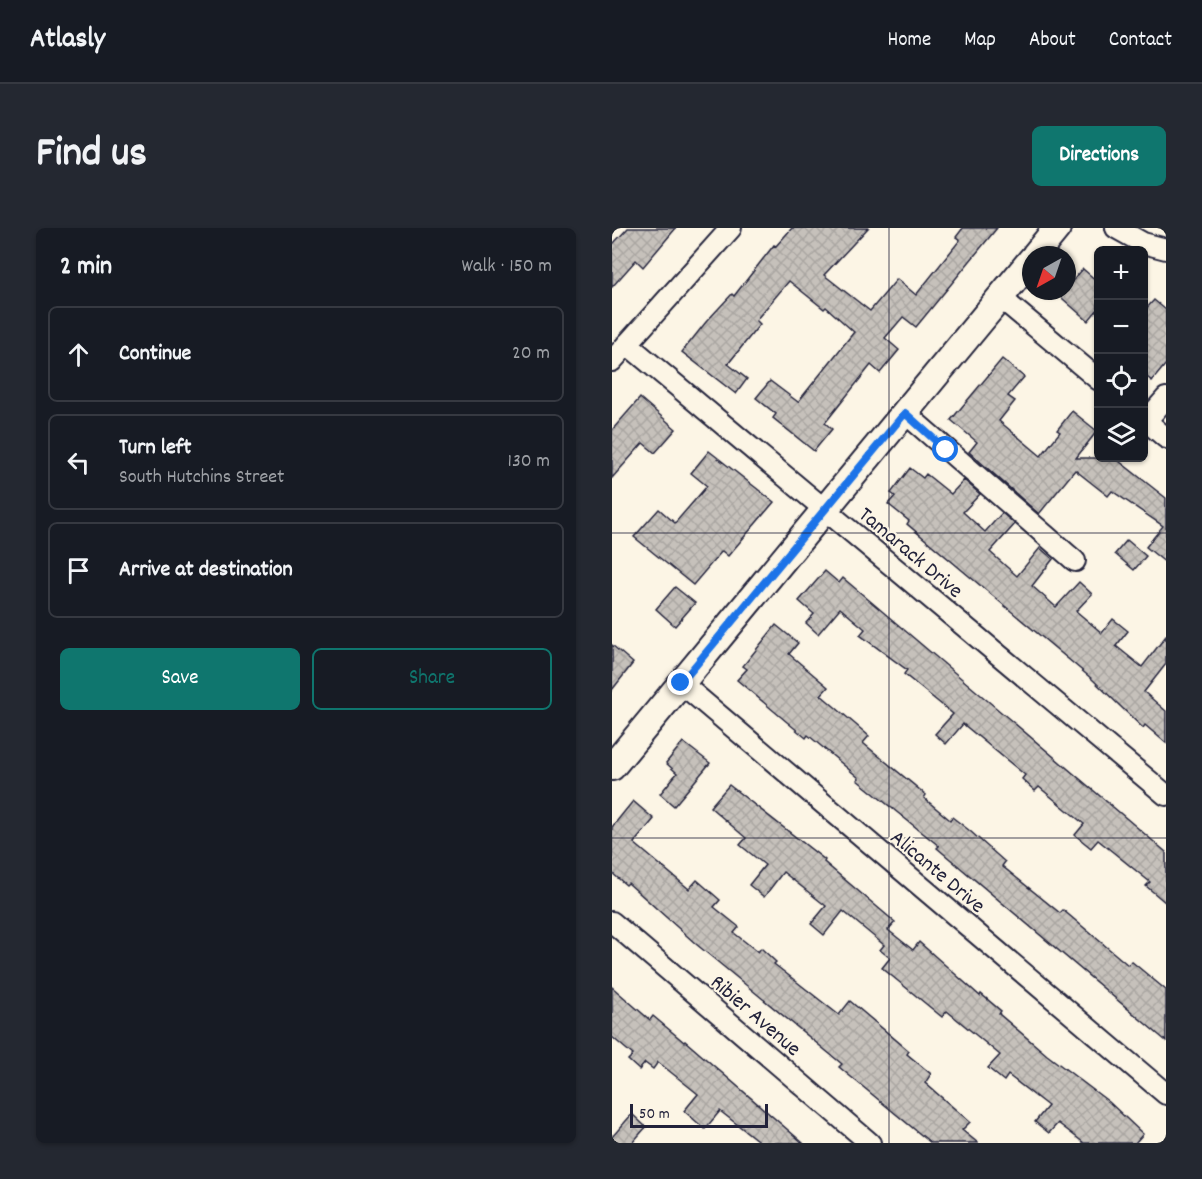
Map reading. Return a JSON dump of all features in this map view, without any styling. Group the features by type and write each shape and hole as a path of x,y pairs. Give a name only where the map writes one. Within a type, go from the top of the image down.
{"main road":[{"path":"1042,246 1057,228"},
{"path":"612,767 1022,271"}],"street":[{"path":"617,354 730,228"},
{"path":"1116,228 1143,243 1166,249"},
{"path":"1001,298 1094,377"},
{"name":"Tamarack Drive","path":"617,354 824,509 1166,795"},
{"path":"1148,417 1166,398"},
{"path":"905,413 1076,561"},
{"path":"1148,423 1166,438"},
{"name":"Alicante Drive","path":"681,683 1166,1094"},
{"name":"Ribier Avenue","path":"612,922 870,1143"}],"building":[{"path":"628,228 676,228 643,267 636,260 612,287 612,245"},
{"path":"792,228 868,228 824,275 870,311 897,279 916,295 960,240 956,237 963,228 997,228 916,327 903,317 885,338 899,350 880,373 871,365 825,423 832,429 814,451 773,418 776,414 756,398 770,381 798,402 854,332 826,307 824,309 789,281 756,320 760,324 728,364 747,379 736,394 682,352 732,294 734,296 774,245 776,246"},
{"path":"1083,269 1094,279 1094,314 1088,321 1064,300 1076,300 1076,277"},
{"path":"1154,300 1166,310 1166,364 1152,381 1148,378 1148,307"},
{"path":"1002,359 1024,377 1008,396 1015,401 999,421 1041,456 1060,432 1057,430 1072,411 1094,429 1094,435 1076,458 1094,458 1094,462 1120,462 1166,498 1166,563 1146,547 1163,526 1112,491 1108,496 1075,470 1039,514 969,452 977,442 951,420"},
{"path":"640,398 676,429 655,453 643,443 612,478 612,430"},
{"path":"709,451 774,502 728,556 722,551 693,585 634,537 659,509 675,523 707,486 691,473"},
{"path":"910,468 923,478 926,474 951,494 964,480 980,494 963,512 985,532 1002,513 1015,524 990,552 1017,576 1040,548 1053,559 1032,586 1056,607 1079,582 1092,594 1076,611 1102,633 1113,619 1128,631 1116,646 1142,667 1166,636 1166,664 1144,692 1166,711 1166,743 1145,725 1143,728 1092,679 907,524 909,521 888,504 895,496 891,493"},
{"path":"1127,540 1146,556 1134,570 1115,554"},
{"path":"825,571 839,583 843,578 1166,852 1166,903 1146,886 1150,882 1098,840 1091,848 1075,835 1084,824 1039,787 1035,791 1022,779 1025,775 963,724 946,744 935,734 953,714 904,674 907,670 860,635 865,629 840,608 818,634 806,623 814,614 799,601"},
{"path":"675,587 695,603 675,626 656,609"},
{"path":"776,625 798,643 789,654 828,687 821,695 869,736 863,743 926,795 924,798 950,820 952,817 970,831 1005,862 1002,866 1060,913 1063,910 1128,965 1131,961 1166,990 1166,1041 937,848 939,846 857,780 859,778 808,735 806,738 737,680 747,669 743,666"},
{"path":"612,645 633,663 612,690"},
{"path":"683,742 710,763 674,806 660,794 677,773 666,763"},
{"path":"729,785 825,860 824,862 895,922 888,930 913,950 919,942 980,996 981,994 1001,1011 999,1014 1047,1055 1109,1102 1143,1134 1135,1143 1084,1143 1058,1123 1049,1133 1035,1122 1048,1106 1008,1075 1004,1081 988,1068 1000,1055 947,1011 942,1017 882,968 890,958 880,950 884,945 843,911 824,935 811,924 826,906 783,872 764,897 749,885 765,865 740,845 746,838 710,807"},
{"path":"633,801 654,819 634,843 689,889 697,880 720,900 714,907 739,927 734,933 758,952 761,948 776,962 774,964 839,1015 850,1001 909,1051 907,1054 931,1074 925,1083 970,1122 962,1130 978,1143 931,1143 839,1067 842,1064 696,944 628,883 626,885 612,873 612,827"},
{"path":"612,987 650,1020 653,1016 685,1041 803,1143 761,1143 720,1111 705,1129 684,1111 698,1094 658,1062 653,1069 645,1063 639,1070 628,1060 633,1055 612,1037"},
{"path":"632,1114 646,1127 632,1143 612,1143 612,1137"}],"route":[{"path":"681,683 905,413 946,450"}]}
